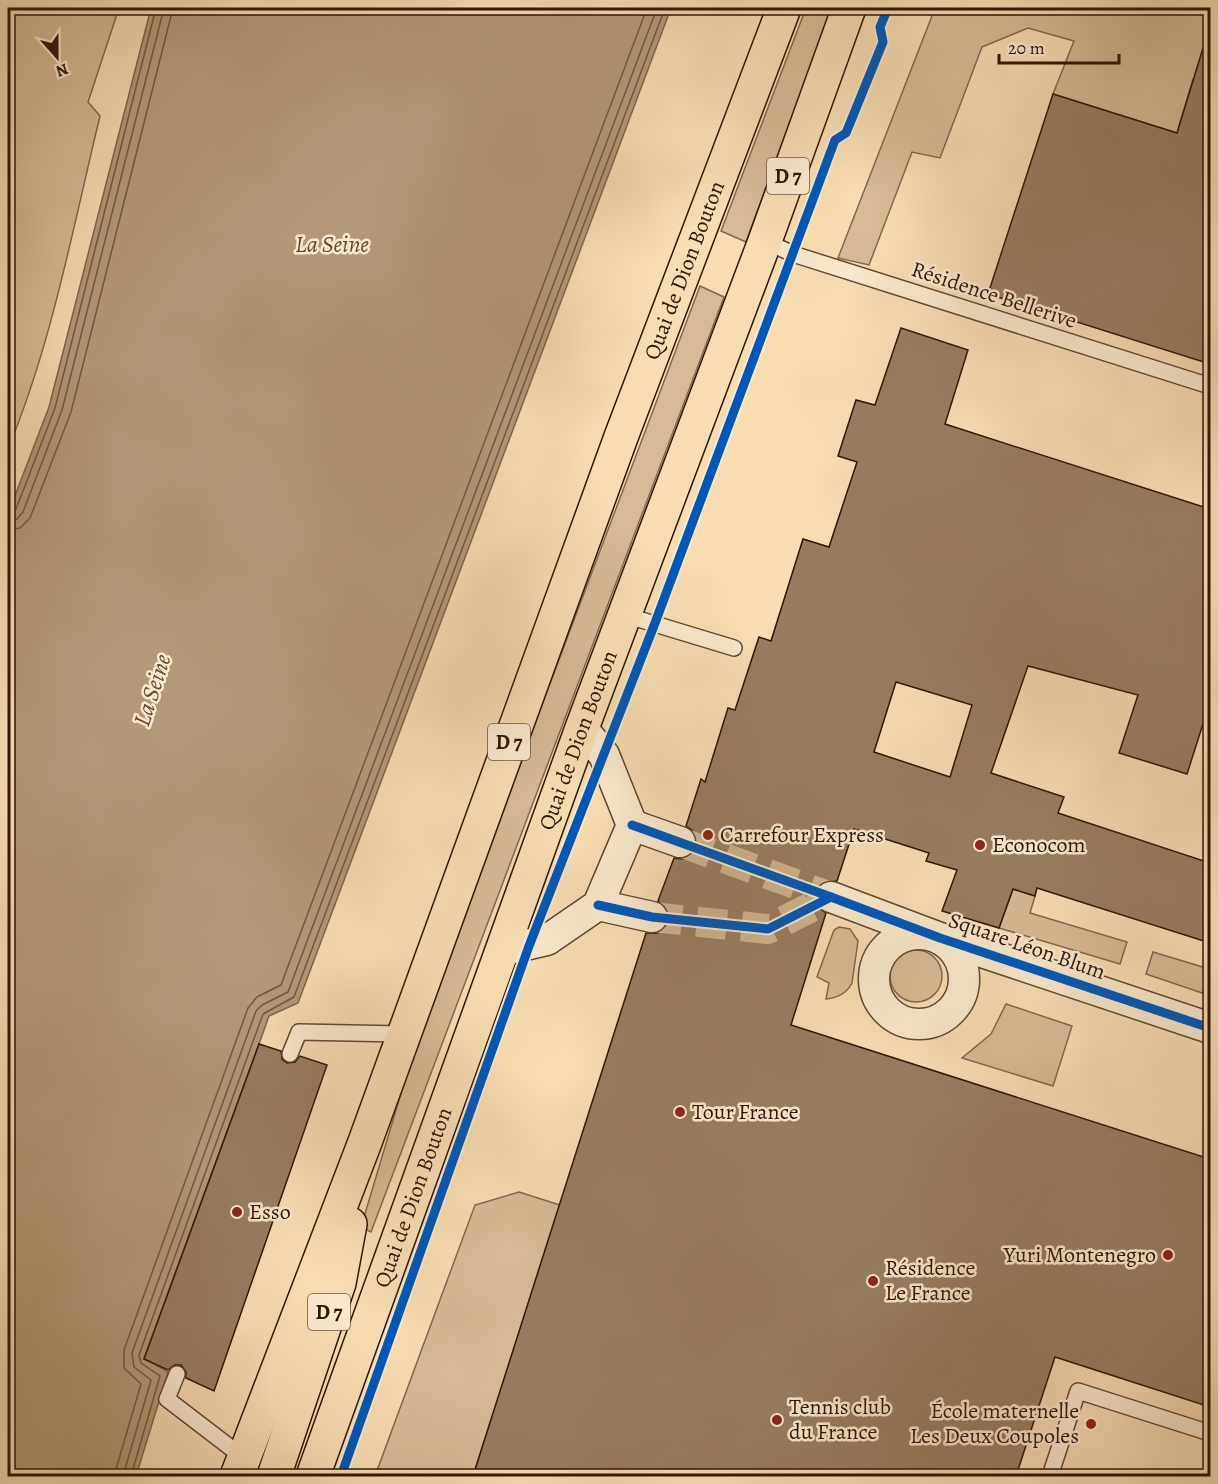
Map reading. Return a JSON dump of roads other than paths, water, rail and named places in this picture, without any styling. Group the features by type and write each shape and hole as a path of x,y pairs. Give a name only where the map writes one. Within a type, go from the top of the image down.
{"main road":[{"name":"Quai de Dion Bouton","path":"241,1467 365,1142 402,1034 617,448 784,8"},
{"name":"Quai de Dion Bouton","path":"313,1476 582,728 765,241 849,8"},
{"name":"Quai de Dion Bouton","path":"273,1476 339,1283 365,1142"}],"street":[{"path":"504,950 547,940 598,906 632,825 604,755 582,728"},
{"path":"632,825 680,842"},
{"name":"Square Léon Blum","path":"831,897 940,938 1210,1028"},
{"path":"598,906 652,917"}],"lane":[{"name":"Résidence Bellerive","path":"765,241 793,254 1210,386"},
{"path":"625,615 734,648"},
{"path":"290,1054 299,1032 402,1034"},
{"path":"177,1374 166,1399 241,1467"},
{"path":"1050,1476 1078,1391 1210,1433"}],"water":[{"name":"La Seine","path":"151,8 671,8 298,1003 269,1016 144,1358 168,1372 136,1476 8,1476 8,514 49,407"}],"tunnel":[{"path":"652,917 768,929 831,897 680,842"}],"place":[{"name":"Carrefour Express","path":"708,835"},
{"name":"Econocom","path":"980,845"},
{"name":"Tour France","path":"680,1112"},
{"name":"Esso","path":"237,1212"},
{"name":"Yuri Montenegro","path":"1168,1255"},
{"name":"Résidence Le France","path":"873,1281"},
{"name":"Tennis club du France","path":"777,1420"},
{"name":"École maternelle Les Deux Coupoles","path":"1091,1424"}]}
